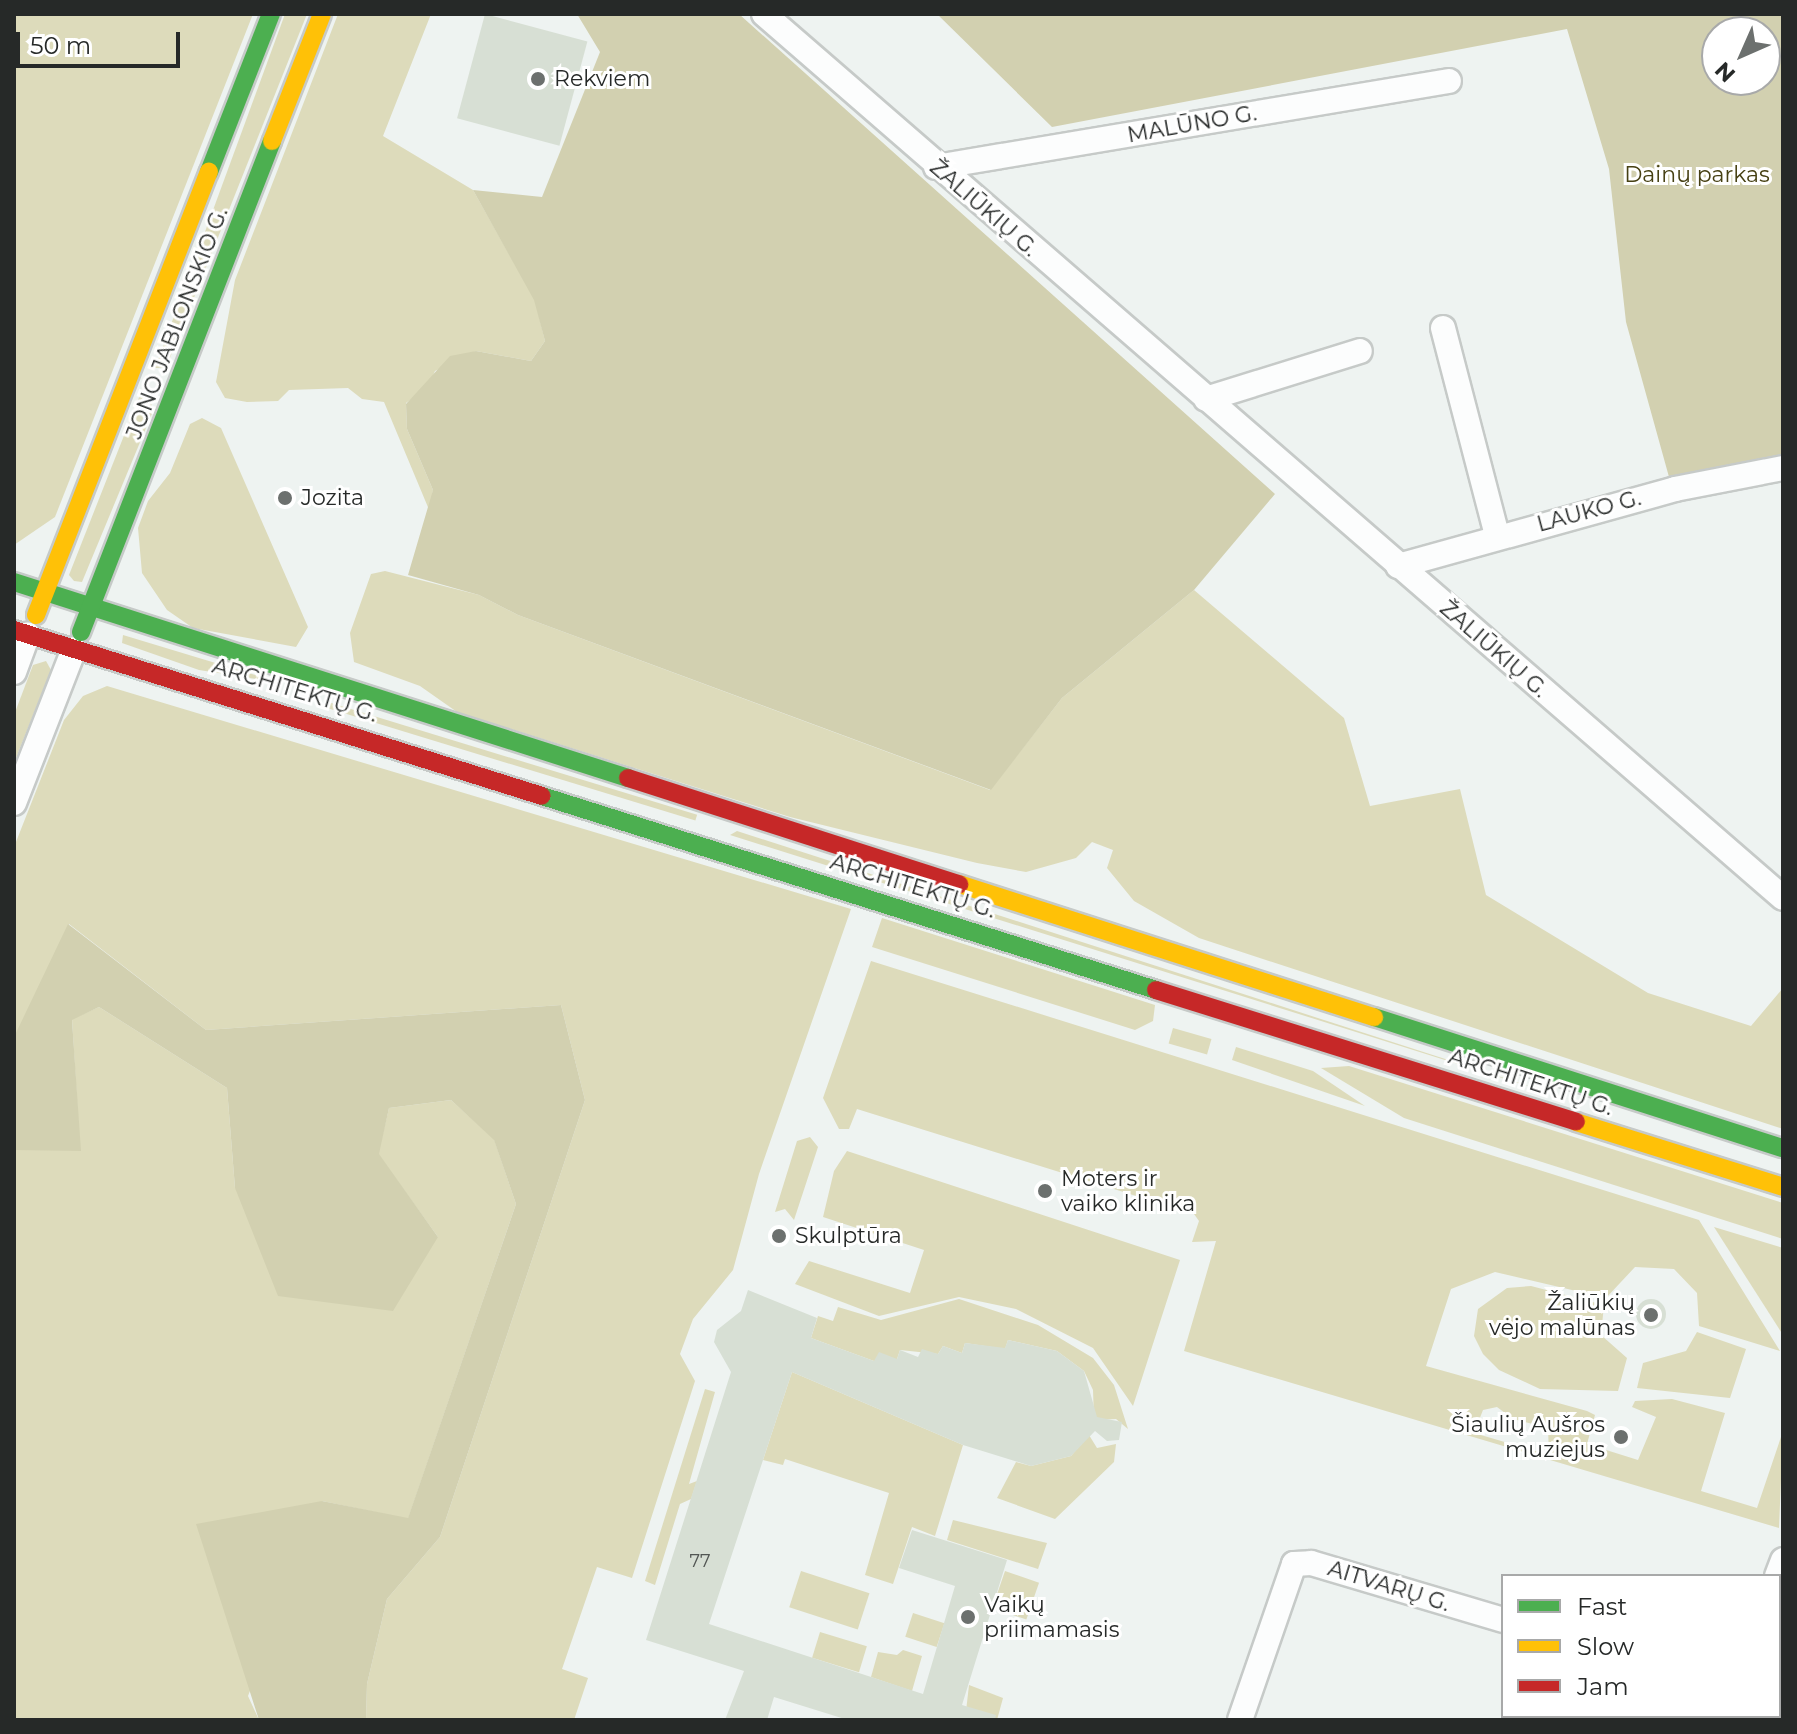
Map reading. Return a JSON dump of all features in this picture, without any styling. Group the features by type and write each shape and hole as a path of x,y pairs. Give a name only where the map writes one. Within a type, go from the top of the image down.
{"main road":[{"name":"JONO JABLONSKIO G.","path":"21,632 45,592 271,14"},
{"name":"JONO JABLONSKIO G.","path":"74,649 322,14"},
{"name":"ARCHITEKTŲ G.","path":"14,582 90,608 319,703 709,846 1783,1187"},
{"name":"ARCHITEKTŲ G.","path":"21,632 74,649 319,703 719,809 1783,1148"},
{"path":"709,846 719,809"},
{"path":"1592,1126 1603,1091"}],"street":[{"name":"ŽALIŪKIŲ G.","path":"764,14 936,167 1783,898"},
{"name":"MALŪNO G.","path":"936,167 1449,81"},
{"path":"1443,328 1497,536"},
{"path":"1206,399 1360,351"},
{"name":"LAUKO G.","path":"1398,566 1497,536 1768,467 1783,468"},
{"path":"14,672 21,632"},
{"path":"14,803 74,649"},
{"name":"AITVARŲ G.","path":"1240,1720 1294,1564 1311,1563 1501,1619"}],"shaded area":[{"path":"14,14 253,14 55,517 14,545"},
{"path":"285,14 307,14 166,368 155,368"},
{"path":"338,14 431,14 383,136 473,190 535,300 545,341 531,361 476,351 435,371 428,387 406,403 407,429 433,490 430,512 384,402 362,399 348,388 289,390 278,401 247,402 225,398 216,382 235,280"},
{"path":"140,395 150,399 153,411 82,582 74,581 69,575"},
{"path":"202,418 221,428 308,627 296,647 193,628 167,610 142,573 138,528 148,501 170,473 190,424"},
{"path":"385,571 479,595 518,615 990,790 1062,698 1194,590 1344,718 1370,806 1460,789 1486,895 1648,993 1751,1026 1783,988 1783,1129 1199,938 1134,901 1107,868 1113,850 1092,842 1076,858 1026,872 977,863 790,817 457,712 420,686 354,662 350,633 371,574"},
{"path":"123,635 282,683 199,670 122,643"},
{"path":"46,661 51,670 14,763 14,715 33,665"},
{"path":"107,686 851,909 759,1174 733,1270 693,1319 680,1354 695,1381 632,1578 597,1567 562,1669 588,1678 574,1720 366,1720 367,1684 387,1599 440,1537 585,1100 561,1005 206,1030 69,924 14,1044 14,847 64,720 83,696"},
{"path":"328,702 697,815 695,821 326,708"},
{"path":"737,831 1588,1105 730,835"},
{"path":"882,918 1155,1005 1153,1021 1135,1030 872,947"},
{"path":"871,961 1699,1220 1780,1351 1699,1326 1697,1293 1674,1269 1635,1267 1606,1298 1495,1272 1451,1289 1426,1366 1587,1411 1595,1415 1587,1444 1638,1460 1656,1417 1632,1407 1635,1401 1672,1399 1725,1413 1701,1491 1757,1508 1783,1431 1779,1528 1184,1351 1216,1241 1192,1242 1199,1221 1194,1214 857,1109 849,1129 839,1129 823,1098","holes":["1497,1407 1513,1419 1548,1428 1549,1455 1474,1433 1483,1410"]},
{"path":"99,1007 227,1088 235,1188 438,1237 378,1154 389,1108 451,1100 494,1139 516,1204 408,1519 322,1501 248,1696 259,1720 14,1720 14,1150 80,1150 72,1019"},
{"path":"1173,1028 1211,1039 1207,1054 1169,1043"},
{"path":"1236,1047 1313,1071 1365,1106 1232,1060"},
{"path":"1349,1066 1783,1203 1783,1239 1404,1118 1321,1068"},
{"path":"810,1137 818,1147 794,1220 785,1209 775,1212 797,1141"},
{"path":"847,1151 1180,1260 1133,1406 1093,1348 1016,1309 959,1297 879,1316 795,1284 809,1261 910,1293 924,1250 823,1217 834,1171"},
{"path":"1714,1227 1783,1248 1783,1335"},
{"path":"1531,1286 1604,1305 1601,1335 1627,1358 1618,1391 1540,1389 1499,1370 1483,1354 1474,1336 1478,1309 1507,1288"},
{"path":"959,1299 1038,1325 1093,1358 1114,1385 1128,1429 1116,1419 1094,1420 1093,1390 1084,1371 1057,1351 1008,1340 1005,1349 965,1343 962,1353 943,1346 938,1354 900,1350 897,1359 874,1361 811,1338 818,1316 833,1321 838,1307 881,1320"},
{"path":"1697,1332 1746,1349 1730,1398 1637,1388 1643,1363 1686,1351"},
{"path":"792,1372 963,1445 935,1536 912,1527 893,1584 865,1575 889,1493 785,1459 783,1465 763,1460"},
{"path":"705,1389 715,1392 689,1484 697,1481 691,1499 680,1504 655,1585 645,1581"},
{"path":"1089,1435 1097,1448 1116,1444 1114,1462 1055,1519 997,1498 1016,1462 1031,1466 1071,1456"},
{"path":"953,1520 1047,1543 1038,1569 947,1540"},
{"path":"801,1571 869,1593 858,1629 789,1607"},
{"path":"1005,1571 1039,1583 1026,1620 992,1608"},
{"path":"913,1613 944,1623 937,1647 905,1637"},
{"path":"820,1632 867,1646 859,1672 812,1658"},
{"path":"903,1650 922,1656 912,1691 871,1677 878,1652 897,1655"},
{"path":"969,1685 1003,1698 997,1720 965,1720"}],"green space":[{"path":"577,14 739,14 1275,494 1194,590 1062,698 991,790 518,615 479,595 408,575 433,490 407,429 406,404 450,356 476,351 531,361 545,341 534,300 473,190 542,197 600,52"},
{"name":"Dainų parkas","path":"937,14 1783,14 1783,454 1669,477 1626,322 1609,169 1567,29 1052,127"},
{"path":"68,924 206,1030 561,1005 585,1100 440,1537 387,1599 367,1684 366,1720 259,1720 196,1524 322,1501 408,1518 516,1204 494,1140 451,1100 389,1108 379,1154 438,1237 393,1311 278,1296 235,1188 227,1088 99,1007 72,1020 81,1151 14,1150 15,1035"}],"building":[{"name":"Rekviem","path":"485,14 587,41 559,146 457,118"},
{"path":"748,1290 817,1318 811,1338 874,1361 879,1352 897,1359 900,1350 918,1357 922,1349 938,1354 943,1346 962,1353 965,1343 1005,1348 1008,1340 1057,1351 1084,1371 1097,1417 1122,1422 1119,1440 1107,1441 1095,1431 1071,1456 1031,1466 963,1445 792,1372 709,1624 923,1694 955,1586 899,1568 912,1530 1007,1560 962,1705 996,1715 995,1720 848,1720 774,1697 767,1720 725,1720 744,1671 646,1640 731,1372 714,1342 717,1330 741,1311"},
{"name":"Žaliūkių vėjo malūnas","path":"1651,1299 1662,1303 1666,1314 1662,1325 1651,1329 1640,1325 1636,1314 1640,1303"}],"traffic: fast":[{"path":"209,172 271,14"},
{"path":"81,632 272,141"},
{"path":"14,582 628,778"},
{"path":"542,796 1156,990"},
{"path":"1374,1017 1783,1148"}],"traffic: slow":[{"path":"272,141 322,14"},
{"path":"36,615 209,172"},
{"path":"959,884 1374,1017"},
{"path":"1576,1122 1783,1187"}],"traffic: jam":[{"path":"14,630 542,796"},
{"path":"628,778 959,884"},
{"path":"1156,990 1576,1122"}],"place":[{"name":"Rekviem","path":"538,79"},
{"name":"Jozita","path":"285,498"},
{"name":"Moters ir vaiko klinika","path":"1045,1191"},
{"name":"Skulptūra","path":"779,1236"},
{"name":"Žaliūkių vėjo malūnas","path":"1651,1315"},
{"name":"Šiaulių Aušros muziejus","path":"1621,1437"},
{"name":"Vaikų priimamasis","path":"968,1617"}]}
